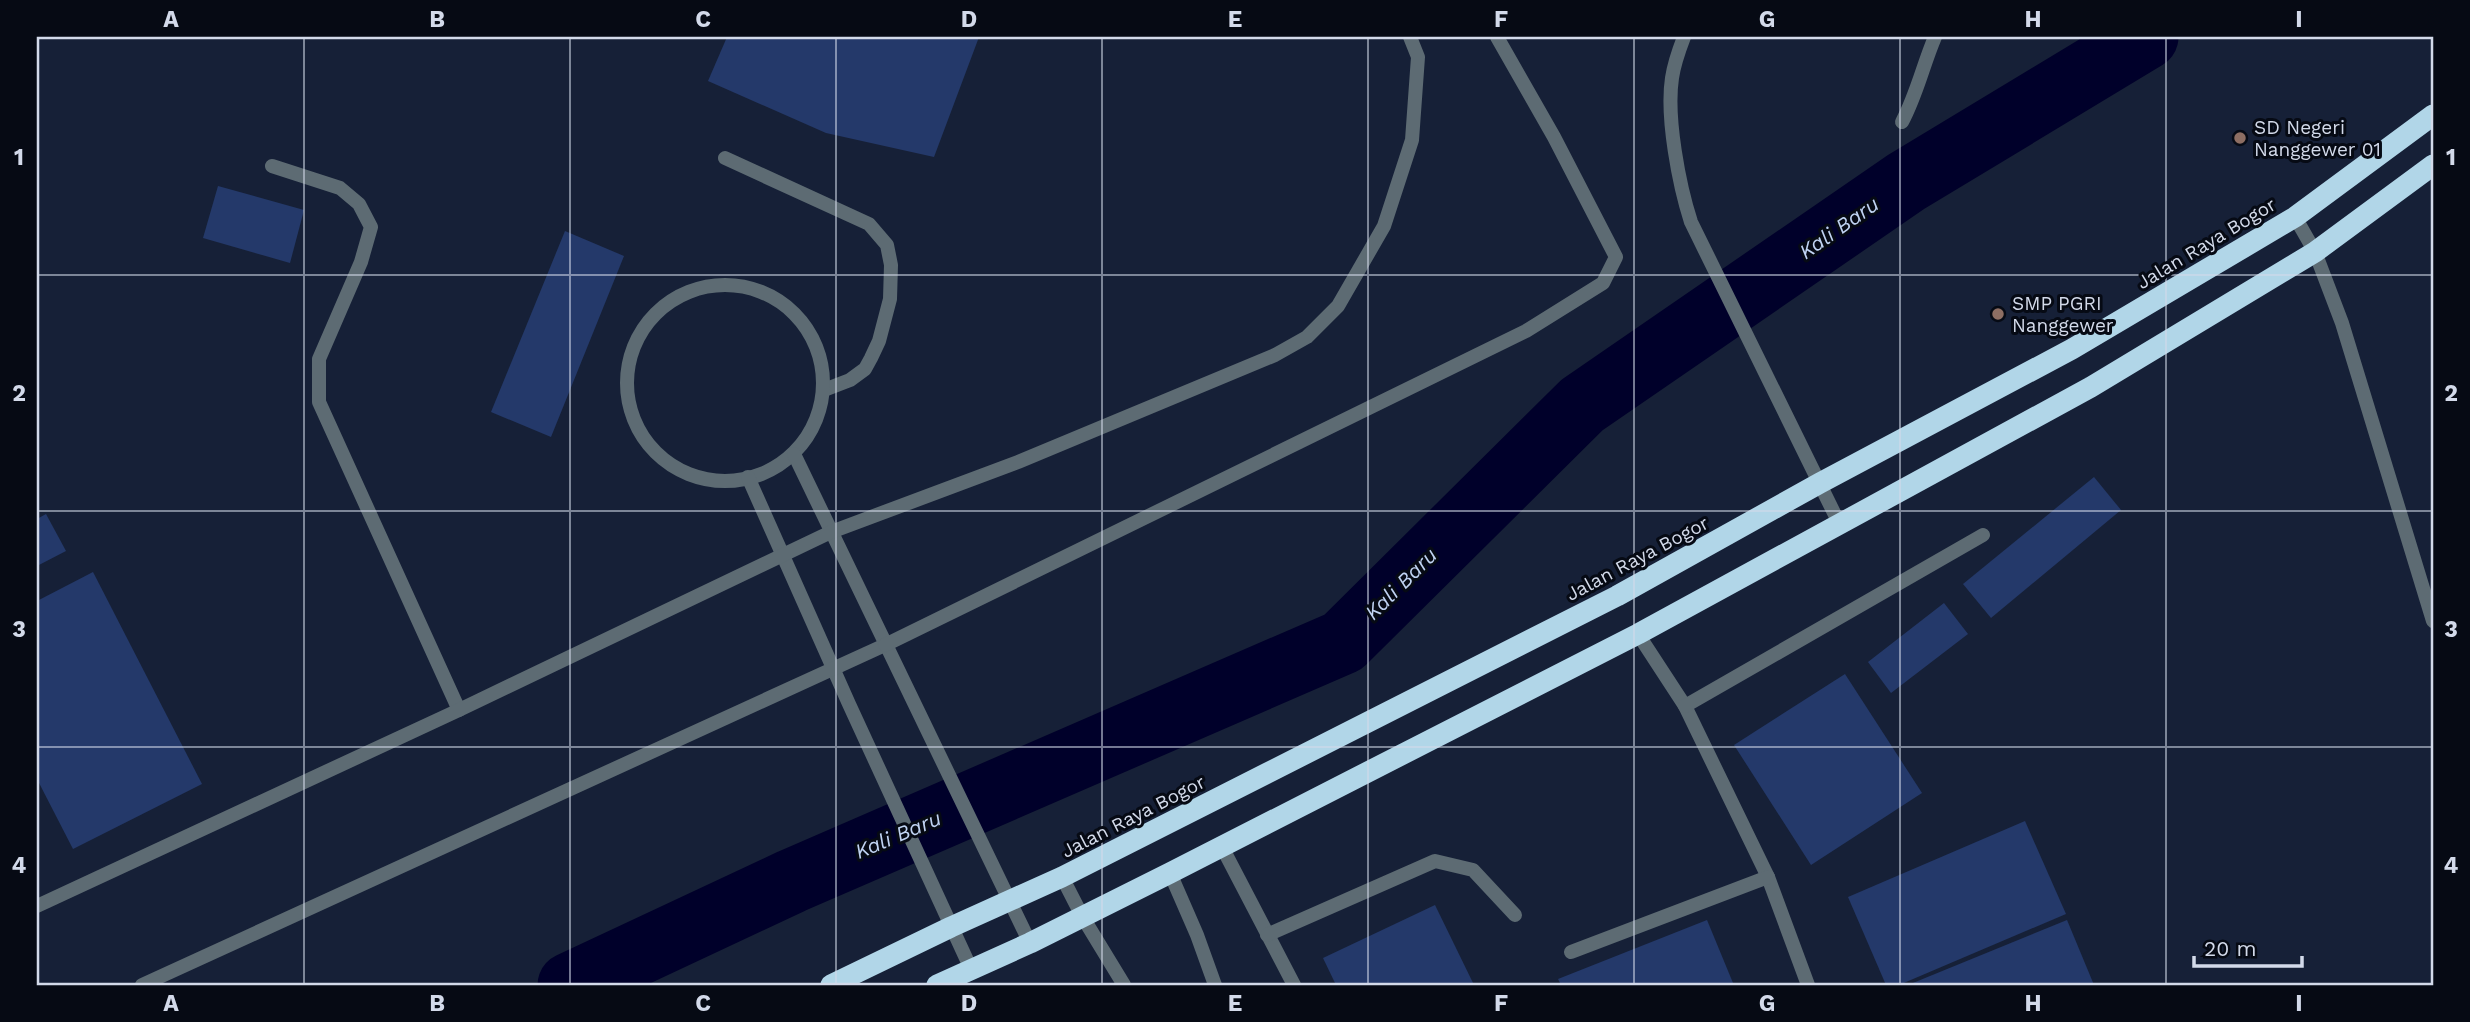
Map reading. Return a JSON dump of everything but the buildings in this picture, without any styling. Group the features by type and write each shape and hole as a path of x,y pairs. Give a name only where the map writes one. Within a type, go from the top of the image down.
{"highway":[{"name":"Jalan Raya Bogor","path":"831,985 1062,877 1617,596 1820,483 2072,349 2295,217 2433,115"},
{"path":"937,985 1030,943 1170,873 1638,634 2091,387 2315,252 2433,165"}],"street":[{"path":"37,906 459,710 831,532 1018,462 1275,355 1307,337 1338,306 1384,226 1412,140 1418,57 1410,37"},
{"path":"142,985 885,645 1526,331 1603,283 1616,257 1554,137 1497,37"},
{"path":"1684,37 1672,79 1672,119 1684,202 1691,222 1839,523"},
{"path":"1902,122 1915,98 1923,65 1935,37"},
{"path":"725,158 869,224 887,245 891,265 890,299 879,341 866,369 850,380 824,390"},
{"path":"272,166 340,188 359,204 371,228 361,262 319,359 318,402 459,710"},
{"path":"2295,217 2315,252 2342,323 2433,621"},
{"path":"715,284 757,290 793,312 817,348 824,390 815,425 794,454 748,477 722,482 681,472 648,445 628,407 627,365 643,326 675,297 715,284"},
{"path":"794,454 1030,943"},
{"path":"748,477 971,969"},
{"path":"1685,706 1983,535"},
{"path":"1638,634 1685,706 1768,877 1808,985"},
{"path":"1222,846 1294,985"},
{"path":"1267,935 1434,861 1473,870 1515,915"},
{"path":"1170,873 1215,985"},
{"path":"1062,877 1124,985"},
{"path":"1571,952 1768,877"}],"waterway":[{"name":"Kali Baru","path":"570,985 792,881 1343,642 1582,405 1906,182 2146,37"}],"place":[{"name":"SD Negeri Nanggewer 01","path":"2240,138"},
{"name":"SMP PGRI Nanggewer","path":"1998,314"}]}
